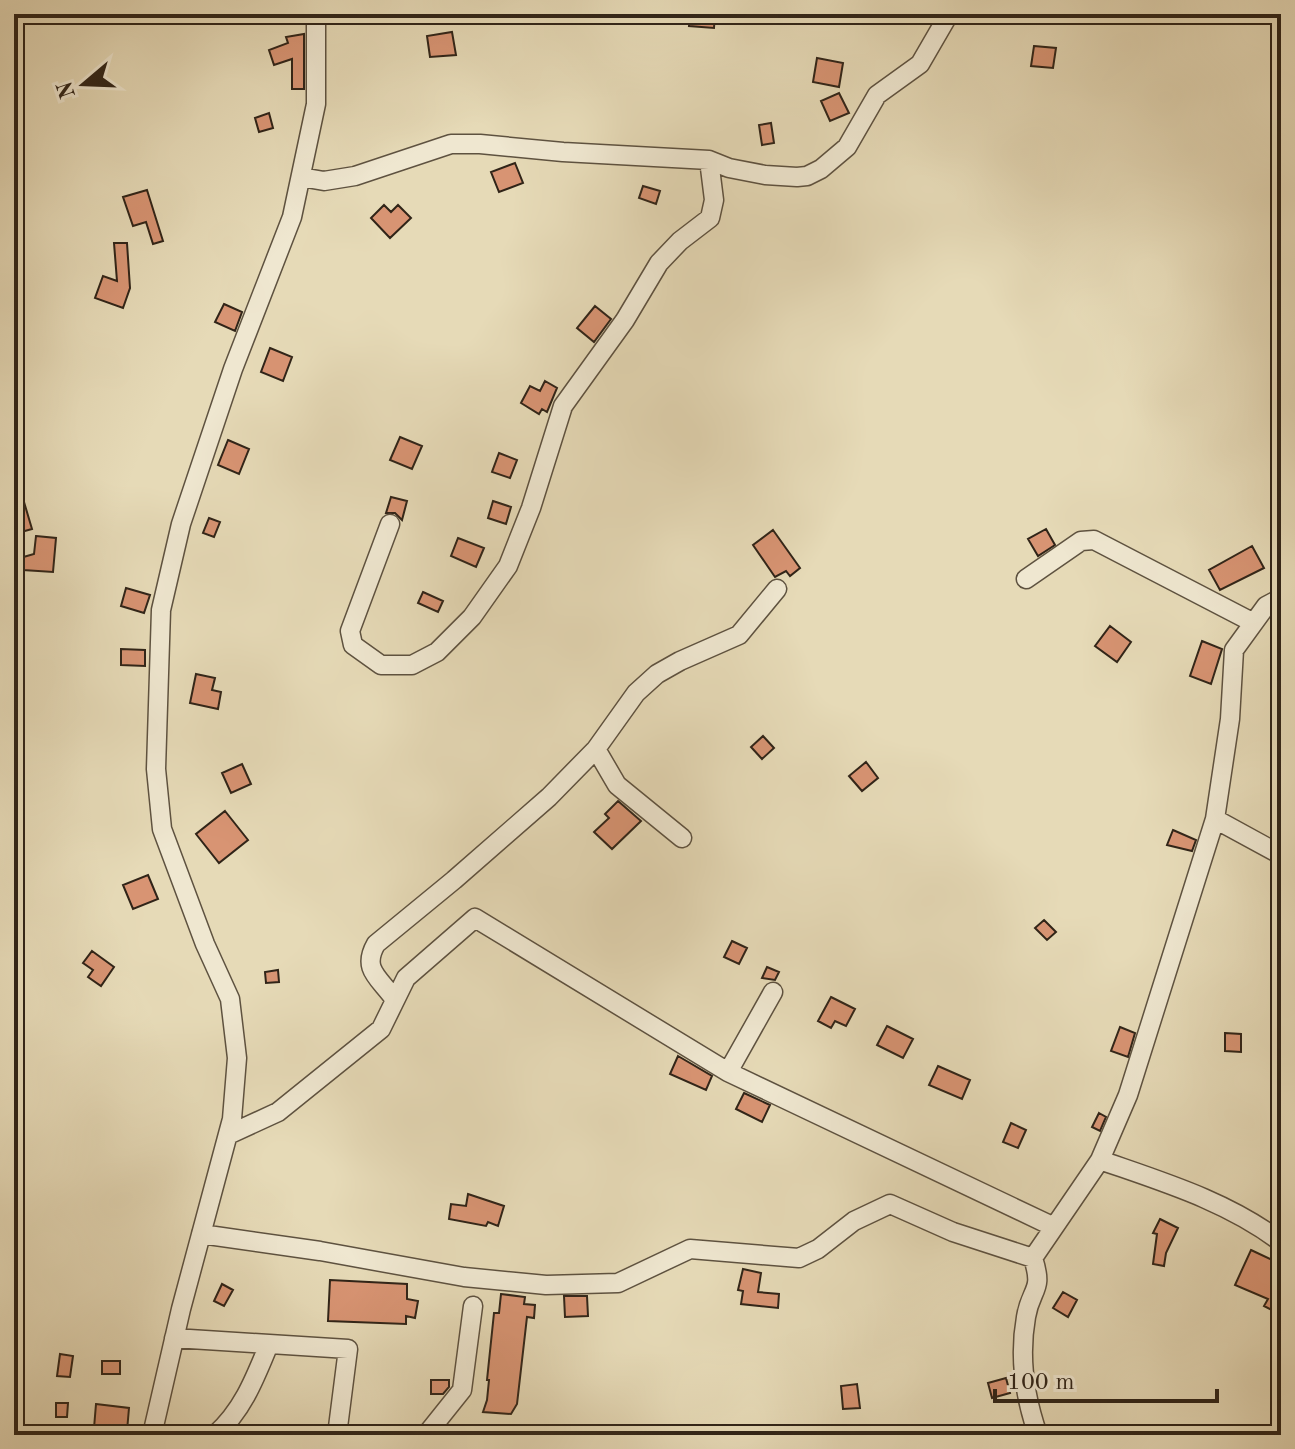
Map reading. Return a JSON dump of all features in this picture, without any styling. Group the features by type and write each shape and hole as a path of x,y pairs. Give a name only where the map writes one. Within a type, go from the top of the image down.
{"street":[{"path":"152,1435 174,1338 232,1119 237,1058 230,999 205,944 162,829 156,769 161,610 181,524 233,369 292,217 316,104 316,14"},
{"path":"301,177 324,181 355,176 451,144 709,160 729,168 765,175 807,176 821,169 847,147 877,95 920,64 949,14"},
{"path":"390,524 350,631 353,645 381,665 412,665 437,652 472,617 508,566 531,508 563,406 625,320 659,263 680,241 710,218 714,200 709,160"},
{"path":"1026,579 1081,541 1094,540 1252,622"},
{"path":"395,1000 370,969 368,957 376,944 549,797 596,749 636,693 657,674 739,635 777,589"},
{"path":"1038,1435 1022,1357 1026,1314 1040,1279 1033,1258 1100,1160 1128,1095 1215,819 1230,719 1234,650 1266,606 1281,598"},
{"path":"596,749 617,785 682,838"},
{"path":"1215,819 1281,855"},
{"path":"228,1135 278,1112 381,1029 406,978 475,918 728,1072 1052,1226"},
{"path":"728,1072 773,992"},
{"path":"1100,1160 1199,1195 1254,1222 1281,1242"},
{"path":"201,1234 320,1251 464,1277 546,1285 618,1283 690,1249 799,1258 818,1249 854,1221 890,1204 953,1232 1033,1258"},
{"path":"426,1435 462,1390 473,1306"},
{"path":"174,1338 348,1349 337,1435"},
{"path":"215,1435 231,1422 252,1387 269,1344"}],"building":[{"path":"690,14 715,14 714,28 689,26"},
{"path":"452,32 456,55 430,57 427,36"},
{"path":"304,34 304,89 292,89 292,59 274,65 269,50 288,43 286,37"},
{"path":"1034,46 1056,48 1053,68 1031,66"},
{"path":"817,58 843,63 839,87 813,82"},
{"path":"839,93 849,113 830,121 821,101"},
{"path":"269,113 273,128 259,132 255,118"},
{"path":"771,123 774,143 762,145 759,125"},
{"path":"515,163 523,183 499,192 491,172"},
{"path":"643,186 660,191 656,204 639,198"},
{"path":"147,190 163,241 153,244 146,222 133,226 123,197"},
{"path":"384,205 391,212 398,205 411,218 390,238 371,218"},
{"path":"114,243 127,243 130,288 123,308 95,298 103,276 117,281"},
{"path":"224,304 242,312 235,331 215,322"},
{"path":"595,306 611,319 594,342 577,328"},
{"path":"270,348 292,357 283,381 261,372"},
{"path":"545,381 557,388 547,412 542,409 539,414 521,403 530,386 540,391"},
{"path":"400,437 422,446 412,469 390,460"},
{"path":"228,440 249,449 239,474 218,465"},
{"path":"499,453 517,460 510,478 492,472"},
{"path":"391,497 407,501 402,520 395,513 386,513"},
{"path":"493,501 511,507 506,524 488,518"},
{"path":"24,502 32,529 14,534 14,505"},
{"path":"209,518 220,522 214,537 203,533"},
{"path":"1046,529 1055,545 1038,556 1028,539"},
{"path":"773,530 800,568 790,576 786,571 775,577 753,545"},
{"path":"36,536 56,538 53,572 23,570 20,558 34,554"},
{"path":"458,538 484,548 476,567 451,556"},
{"path":"1252,546 1264,568 1220,590 1209,570"},
{"path":"126,588 150,595 144,613 121,606"},
{"path":"423,592 443,601 438,612 418,603"},
{"path":"1110,626 1131,642 1117,662 1095,646"},
{"path":"1202,641 1222,649 1211,684 1190,676"},
{"path":"121,649 145,650 145,666 121,665"},
{"path":"196,674 215,678 212,690 221,692 218,709 190,703"},
{"path":"763,736 774,748 762,759 751,747"},
{"path":"866,762 878,778 862,791 849,776"},
{"path":"242,764 251,784 231,793 222,773"},
{"path":"618,801 641,821 612,849 594,832 609,818 605,814"},
{"path":"225,811 248,840 219,863 196,834"},
{"path":"1173,830 1196,840 1192,851 1167,845"},
{"path":"148,875 158,899 133,909 123,885"},
{"path":"1044,920 1056,932 1047,940 1035,928"},
{"path":"732,941 747,948 739,964 724,957"},
{"path":"92,951 114,967 101,986 88,977 93,970 83,963"},
{"path":"767,967 779,972 775,980 762,978"},
{"path":"278,970 279,982 266,983 265,972"},
{"path":"831,997 855,1009 846,1026 835,1021 831,1028 818,1021"},
{"path":"887,1026 913,1039 903,1058 877,1045"},
{"path":"1120,1027 1135,1033 1128,1057 1111,1051"},
{"path":"1225,1033 1241,1034 1241,1052 1225,1051"},
{"path":"678,1056 712,1076 706,1090 670,1074"},
{"path":"938,1066 970,1080 962,1099 929,1085"},
{"path":"744,1093 770,1105 762,1122 736,1109"},
{"path":"1099,1113 1106,1117 1100,1131 1092,1127"},
{"path":"1011,1123 1026,1130 1018,1148 1003,1142"},
{"path":"468,1194 504,1206 498,1226 488,1222 486,1226 449,1219 451,1204 466,1206"},
{"path":"1160,1219 1178,1228 1166,1253 1164,1266 1153,1264 1157,1234 1153,1233"},
{"path":"1251,1250 1281,1264 1281,1315 1264,1306 1268,1299 1235,1285"},
{"path":"743,1269 761,1273 758,1292 779,1294 778,1308 741,1304 743,1291 738,1290"},
{"path":"330,1280 407,1284 407,1299 418,1301 415,1318 406,1316 406,1324 328,1321"},
{"path":"222,1284 233,1290 224,1306 214,1301"},
{"path":"1063,1292 1077,1300 1068,1317 1053,1308"},
{"path":"501,1294 525,1297 524,1304 535,1305 534,1318 527,1317 517,1404 511,1414 483,1412 487,1400 494,1313 499,1313"},
{"path":"564,1296 587,1296 588,1316 565,1317"},
{"path":"60,1354 73,1356 70,1377 57,1376"},
{"path":"102,1361 120,1361 120,1374 102,1374"},
{"path":"1006,1378 1010,1393 992,1398 988,1383"},
{"path":"431,1380 449,1380 449,1387 443,1394 431,1394"},
{"path":"857,1384 860,1408 843,1409 841,1386"},
{"path":"56,1403 68,1403 67,1417 56,1417"},
{"path":"96,1404 129,1408 127,1431 94,1428"}]}
